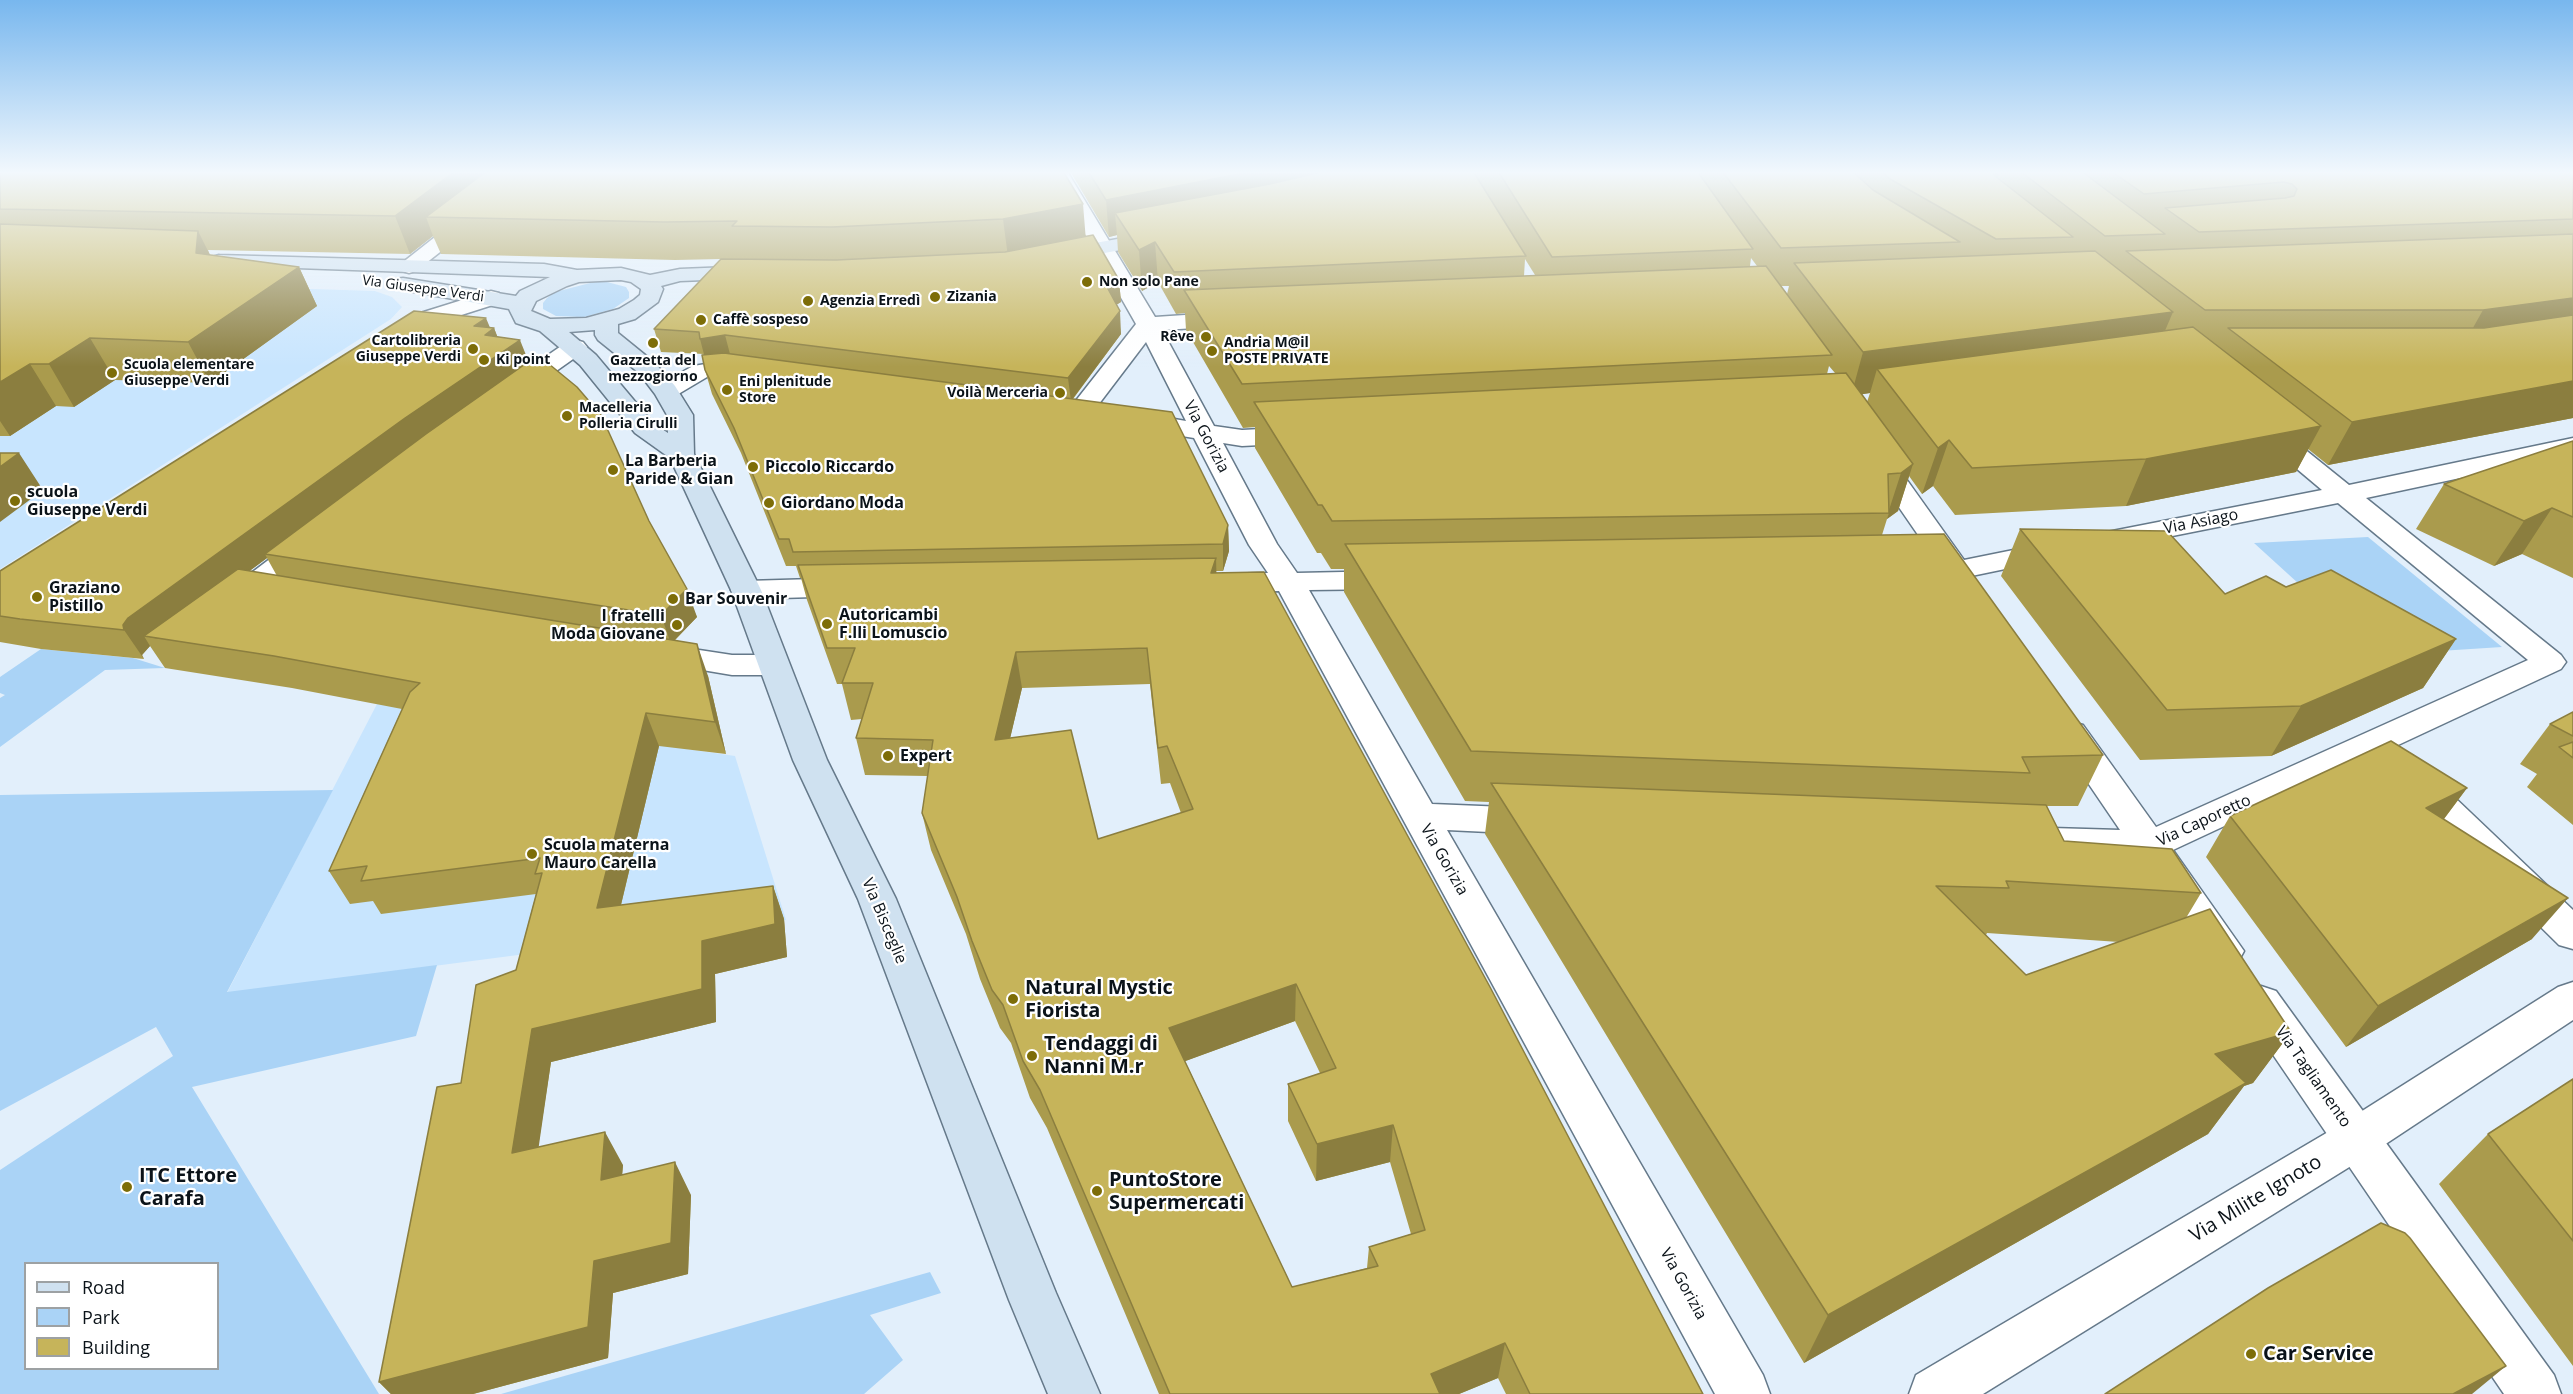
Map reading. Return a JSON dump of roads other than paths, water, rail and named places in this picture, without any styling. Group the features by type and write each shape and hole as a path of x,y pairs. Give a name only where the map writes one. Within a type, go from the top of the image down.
{"main road":[{"path":"1042,267 1175,243"},
{"name":"Via Giuseppe Verdi","path":"521,304 376,280 204,267 409,267 544,270 579,276 621,274 648,282 680,275 715,272 770,280 685,293 642,305 607,320 586,325 548,326 524,318 520,311 521,304 528,296 542,288 579,276"},
{"path":"642,305 650,297 652,289 648,282"},
{"name":"Via Bisceglie","path":"607,320 606,335 647,368 666,391 680,416 681,454 746,590 810,760 877,899 1030,1289 1074,1394"},
{"name":"Via Bisceglie","path":"548,326 574,348 616,392 644,428 681,454"}],"street":[{"path":"409,267 448,236"},
{"name":"Via Gorizia","path":"1096,236 1148,324 1263,545 1289,582 1744,1394"},
{"path":"422,320 434,288"},
{"path":"383,345 422,320 491,298"},
{"path":"1080,412 1148,324 1247,318"},
{"path":"494,404 574,348"},
{"path":"666,391 701,371 731,368 766,372"},
{"path":"1055,409 1203,430 1242,438 1327,433"},
{"path":"2253,420 2344,494"},
{"path":"1863,436 1977,598"},
{"name":"Via Asiago","path":"1898,571 1957,570 2344,494 2573,446"},
{"name":"Via Caporetto","path":"2018,840 2150,845 2550,663 2344,494"},
{"path":"205,622 329,528"},
{"path":"1203,583 1420,580"},
{"path":"746,590 879,586"},
{"path":"249,588 283,594"},
{"path":"636,650 710,662 773,664"},
{"name":"Via Tagliamento","path":"2050,703 2535,1394"},
{"path":"2375,742 2573,934"},
{"path":"1420,816 1563,822"},
{"name":"Via Milite Ignoto","path":"1935,1394 2356,1139 2573,999"}],"place":[{"name":"Non solo Pane","path":"1087,282"},
{"name":"Zizania","path":"935,297"},
{"name":"Agenzia Erredì","path":"808,301"},
{"name":"Caffè sospeso","path":"701,320"},
{"name":"Rêve","path":"1206,337"},
{"name":"Gazzetta del mezzogiorno","path":"653,343"},
{"name":"Cartolibreria Giuseppe Verdi","path":"473,349"},
{"name":"Andria M@il POSTE PRIVATE","path":"1212,351"},
{"name":"Ki point","path":"484,360"},
{"name":"Scuola elementare Giuseppe Verdi","path":"112,373"},
{"name":"Eni plenitude Store","path":"727,390"},
{"name":"Voilà Merceria","path":"1060,393"},
{"name":"Macelleria Polleria Cirulli","path":"567,416"},
{"name":"Piccolo Riccardo","path":"753,467"},
{"name":"La Barberia Paride & Gian","path":"613,470"},
{"name":"scuola Giuseppe Verdi","path":"15,501"},
{"name":"Giordano Moda","path":"769,503"},
{"name":"Graziano Pistillo","path":"37,597"},
{"name":"Bar Souvenir","path":"673,599"},
{"name":"Autoricambi F.lli Lomuscio","path":"827,624"},
{"name":"I fratelli Moda Giovane","path":"677,625"},
{"name":"Expert","path":"888,756"},
{"name":"Scuola materna Mauro Carella","path":"532,854"},
{"name":"Natural Mystic Fiorista","path":"1013,999"},
{"name":"Tendaggi di Nanni M.r","path":"1032,1056"},
{"name":"ITC Ettore Carafa","path":"127,1187"},
{"name":"PuntoStore Supermercati","path":"1097,1191"},
{"name":"Car Service","path":"2251,1354"}]}
